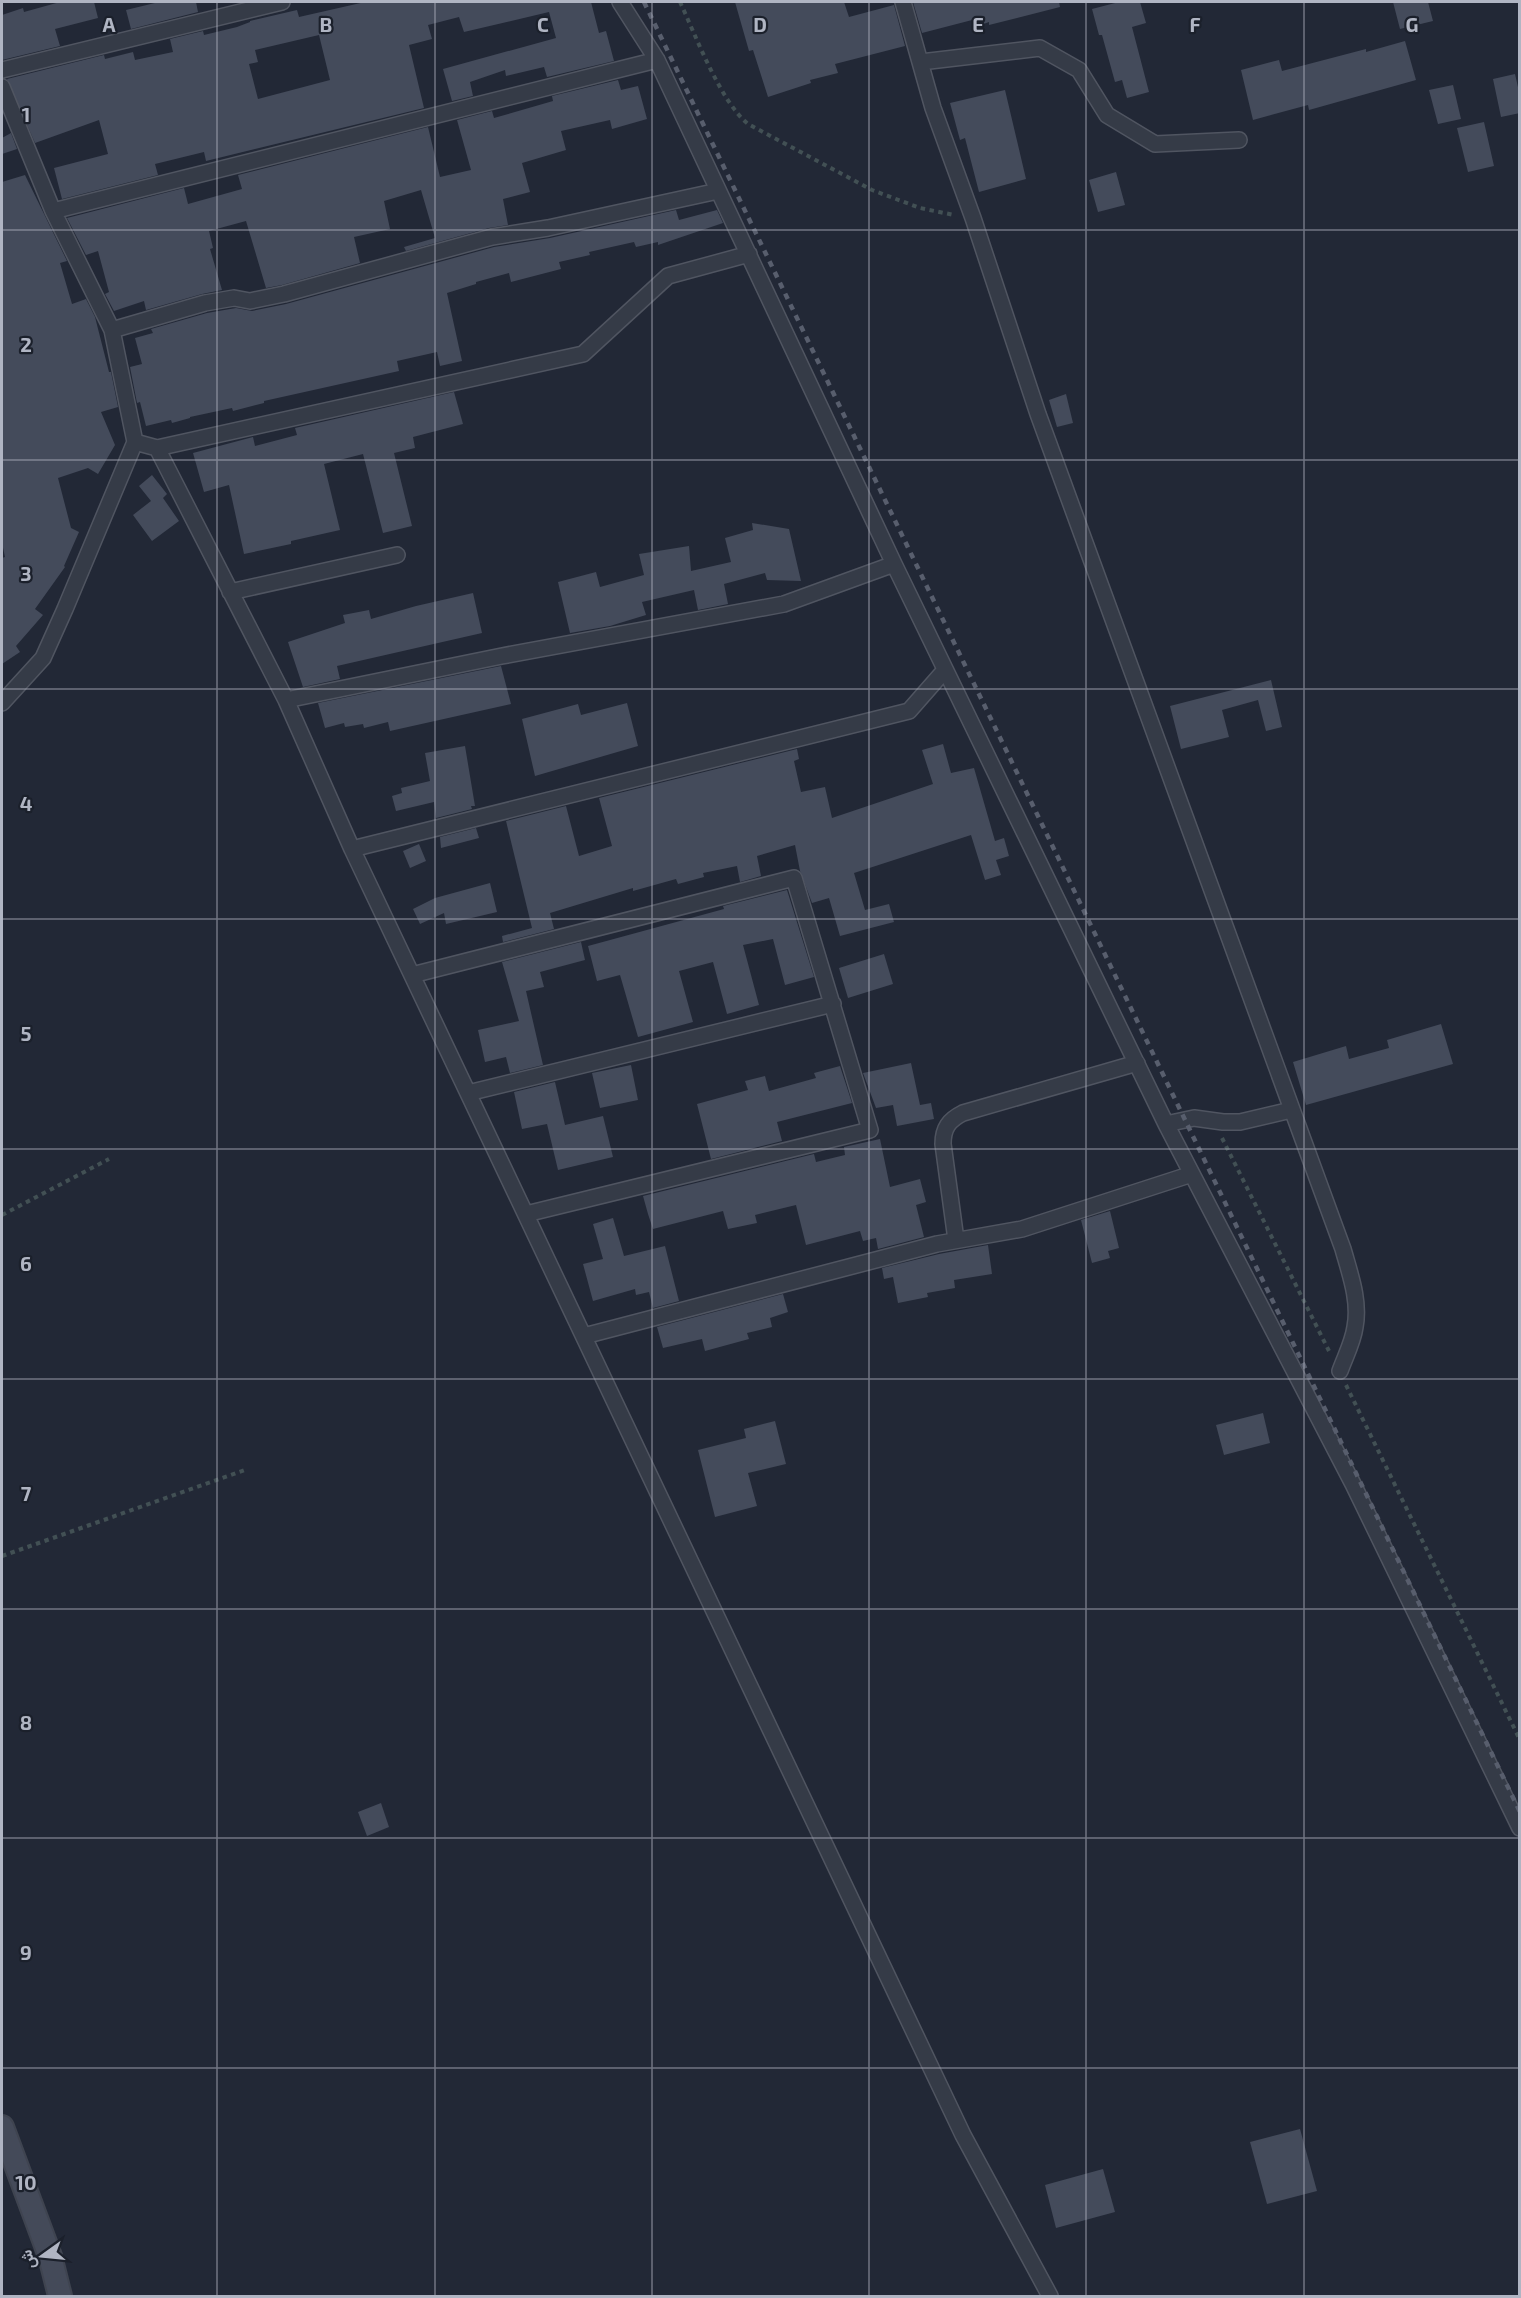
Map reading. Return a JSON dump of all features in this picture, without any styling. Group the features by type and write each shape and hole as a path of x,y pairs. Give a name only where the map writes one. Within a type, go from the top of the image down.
{"street":[{"path":"2,70 282,2"},
{"path":"620,2 657,60 894,564 1166,1124 1353,1484 1520,1828"},
{"path":"903,2 933,108 973,218 1038,414 1343,1250 1353,1283 1356,1305 1355,1328 1340,1371"},
{"path":"921,62 1040,48 1079,70 1107,115 1155,144 1239,140"},
{"path":"53,211 657,60"},
{"path":"2,87 53,211 111,330 135,442 43,657 2,703"},
{"path":"111,330 205,303 234,298 250,301 284,294 492,237 548,228 718,191"},
{"path":"135,442 157,448 583,354 668,276 749,254"},
{"path":"157,448 286,700 352,849 963,2135 1050,2296"},
{"path":"230,592 397,555"},
{"path":"286,700 502,656 784,604 894,564"},
{"path":"352,849 909,711 945,670"},
{"path":"412,975 794,878 870,1130 526,1214"},
{"path":"468,1093 833,1004"},
{"path":"956,1240 943,1144 943,1134 947,1124 963,1113 1137,1063"},
{"path":"1166,1124 1194,1118 1240,1122 1291,1110"},
{"path":"584,1336 956,1240 1051,1221 1192,1173"},
{"path":"2,2127 50,2256 60,2296"}],"path":[{"path":"680,2 728,101 740,118 748,124 897,201 946,214 973,218"},
{"path":"1214,1121 1340,1371 1520,1740"},
{"path":"2,1215 109,1159"},
{"path":"2,1556 248,1469"}],"building":[{"path":"60,2 94,2 98,18 55,29 60,46 2,60 2,15 23,8 24,12"},
{"path":"159,2 196,2 198,12 131,29 126,10"},
{"path":"365,2 591,2 599,33 606,31 614,61 547,77 544,67 506,76 505,70 470,82 473,96 452,101 443,69 556,38 549,12 464,32 459,17 428,25 432,39 409,45 424,108 206,161 204,152 155,164 158,175 62,199 54,168 108,154 99,120 35,143 7,79 104,55 105,59 133,52 135,60 173,52 170,39 203,31 204,35 297,10 299,17","holes":["319,35 330,80 258,99 249,64 258,62 255,50"]},
{"path":"735,2 844,2 849,17 894,5 905,46 835,64 838,73 810,80 811,83 768,97 753,50 749,51"},
{"path":"913,2 1059,2 1060,7 989,25 989,22 978,26 976,19 922,33"},
{"path":"1119,2 1140,2 1146,23 1132,27 1149,92 1127,98 1122,80 1115,82 1092,9"},
{"path":"1393,2 1428,2 1433,21 1400,29"},
{"path":"1405,41 1416,80 1309,110 1308,105 1253,120 1241,70 1279,60 1282,71"},
{"path":"1515,74 1520,96 1520,113 1501,117 1493,79"},
{"path":"618,80 621,90 638,86 647,119 612,129 610,120 561,131 566,150 522,163 530,192 503,199 508,225 406,251 404,247 435,238 421,190 384,201 390,229 354,237 360,263 282,285 266,288 246,221 209,231 213,248 210,249 222,290 146,310 144,301 114,311 105,294 109,292 98,251 86,255 67,218 184,188 188,204 242,189 238,175 428,127 440,177 471,170 457,120 492,111 494,118 553,101 552,96"},
{"path":"1453,85 1461,119 1438,124 1429,90"},
{"path":"1005,90 1026,179 979,192 965,138 960,140 950,103"},
{"path":"1484,122 1494,166 1468,172 1457,128"},
{"path":"11,133 17,149 2,154 2,138"},
{"path":"1116,172 1125,205 1098,212 1089,180"},
{"path":"25,175 67,261 60,263 72,304 86,299 95,317 109,372 111,372 118,407 101,412 115,445 98,474 88,468 58,478 71,528 79,532 65,567 35,609 43,615 16,646 20,652 2,664 2,558 5,557 2,543 2,182"},
{"path":"676,210 679,220 717,210 723,223 658,245 658,242 636,247 634,242 589,252 590,255 559,262 561,269 511,282 509,273 447,293 462,361 440,366 437,352 397,361 399,371 264,401 264,403 233,411 232,408 172,423 171,420 146,426 140,402 137,403 130,367 142,364 135,338 153,333 151,329 207,313 236,308 252,311 286,304 494,247 550,238"},
{"path":"454,392 463,424 413,437 415,448 394,453 412,526 383,533 363,454 324,464 340,530 291,541 291,544 244,554 229,485 204,492 193,453 253,437 255,446 297,435 295,428"},
{"path":"1066,394 1073,423 1057,427 1049,400"},
{"path":"152,475 167,494 163,498 179,521 152,541 133,515 151,501 139,486"},
{"path":"752,523 789,529 801,581 767,580 765,573 724,584 728,604 698,610 694,590 642,602 646,615 610,626 570,633 558,582 596,572 600,587 644,575 639,554 689,546 691,571 731,562 725,538 753,530"},
{"path":"473,593 482,633 337,666 340,679 303,687 288,642 345,623 343,615 369,610 371,619"},
{"path":"501,666 511,704 390,731 388,722 364,728 363,724 345,727 344,723 325,728 318,703"},
{"path":"1271,680 1282,727 1266,731 1258,700 1222,710 1229,737 1181,749 1170,706"},
{"path":"627,703 638,746 535,776 522,719 578,704 581,715"},
{"path":"943,744 951,773 974,768 995,841 1004,838 1009,856 996,860 1001,875 985,880 971,835 854,873 865,910 889,904 894,922 840,936 829,898 812,903 800,871 795,845 757,856 761,876 740,882 737,866 703,873 704,877 678,884 676,879 633,891 633,888 550,913 554,929 503,942 502,936 532,928 506,821 566,806 579,856 612,846 599,798 797,749 799,759 794,761 801,792 825,787 832,818 933,784 922,750"},
{"path":"465,746 475,806 471,806 472,809 436,818 434,802 396,811 392,796 402,793 401,788 430,781 425,753"},
{"path":"476,828 479,838 441,848 440,837"},
{"path":"419,844 426,861 410,868 403,851"},
{"path":"490,883 497,912 446,924 444,913 420,924 413,909 435,898"},
{"path":"787,890 814,977 785,985 773,939 743,945 759,1005 727,1014 713,962 679,971 693,1022 638,1037 620,975 597,981 588,946 724,909 723,906"},
{"path":"581,942 585,960 540,972 544,987 526,991 543,1065 510,1073 506,1057 485,1062 478,1030 519,1021 502,962"},
{"path":"884,954 893,984 848,998 839,968"},
{"path":"1441,1024 1453,1064 1306,1105 1293,1062 1346,1046 1349,1059 1389,1048 1387,1040"},
{"path":"911,1063 920,1105 931,1103 934,1119 897,1126 893,1105 876,1108 863,1073"},
{"path":"631,1065 638,1100 600,1108 592,1073"},
{"path":"840,1066 852,1103 777,1122 782,1141 711,1159 697,1104 748,1090 745,1081 765,1076 769,1091 816,1078 814,1073"},
{"path":"555,1082 565,1125 603,1116 613,1157 558,1170 547,1124 522,1129 514,1092"},
{"path":"880,1139 890,1187 920,1179 926,1202 916,1205 924,1237 878,1249 876,1238 863,1241 860,1231 806,1245 796,1205 755,1215 757,1223 728,1229 723,1211 653,1229 643,1196 814,1154 816,1162 845,1155 844,1147"},
{"path":"1110,1211 1119,1248 1108,1251 1110,1258 1092,1263 1081,1220"},
{"path":"613,1218 624,1256 665,1246 679,1301 653,1308 649,1292 636,1295 635,1289 593,1301 583,1264 603,1259 593,1224"},
{"path":"988,1245 992,1274 954,1280 955,1288 927,1293 928,1297 898,1303 893,1277 884,1279 882,1268"},
{"path":"783,1294 788,1312 770,1318 772,1327 747,1333 749,1339 705,1351 702,1339 663,1348 657,1327"},
{"path":"1263,1413 1270,1443 1224,1455 1216,1425"},
{"path":"775,1421 786,1464 748,1473 757,1506 715,1517 698,1450 746,1438 744,1429"},
{"path":"381,1803 389,1827 367,1836 358,1812"},
{"path":"1300,2129 1317,2191 1267,2204 1250,2142"},
{"path":"1103,2169 1115,2212 1056,2228 1045,2185"}],"railway":[{"path":"644,2 1520,1812"}]}
